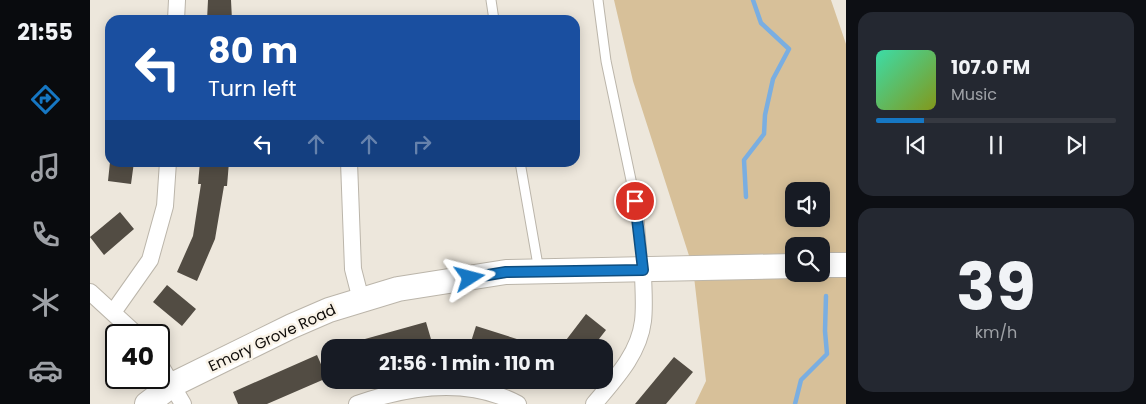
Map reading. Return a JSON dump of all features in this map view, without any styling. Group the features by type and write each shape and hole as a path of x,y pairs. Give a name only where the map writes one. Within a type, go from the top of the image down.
{"street":[{"path":"176,15 177,0"},
{"path":"114,312 150,260 165,206 168,167"},
{"path":"349,167 353,269 361,300"},
{"path":"830,265 846,265"},
{"name":"Emory Grove Road","path":"147,404 178,394 292,326 329,310 407,288 506,272 785,266"},
{"path":"594,404 622,371 635,350 643,321 643,270"},
{"path":"90,292 127,324"},
{"path":"170,381 178,394"},
{"path":"357,404 392,392 427,387 477,388 504,396 518,404"}],"lane":[{"path":"490,0 493,15"},
{"path":"598,0 606,62 639,218 643,270"},
{"path":"521,167 539,271"}],"shaded area":[{"path":"614,0 831,0 846,44 846,404 695,404 706,381 693,268 633,81"}],"building":[{"path":"208,0 231,0 232,15 207,15"},
{"path":"109,167 133,167 131,184 108,181"},
{"path":"200,167 229,167 227,186 224,186 215,239 197,281 177,272 193,236 201,184 198,184"},
{"path":"120,212 134,229 104,255 90,237"},
{"path":"167,285 196,309 182,326 153,302"},
{"path":"586,314 606,330 599,339 567,339"},
{"path":"426,322 431,339 365,339"},
{"path":"476,326 517,339 472,339"},
{"path":"317,355 321,364 321,381 267,404 238,404 233,392"},
{"path":"674,357 693,372 666,404 635,404"}],"waterway":[{"path":"746,197 744,160 764,134 765,115 773,79 789,49 761,23 753,0"},
{"path":"795,404 801,380 827,354 825,331 826,296"}],"route":[{"path":"470,278 506,272 643,270 639,218 635,201"}]}
